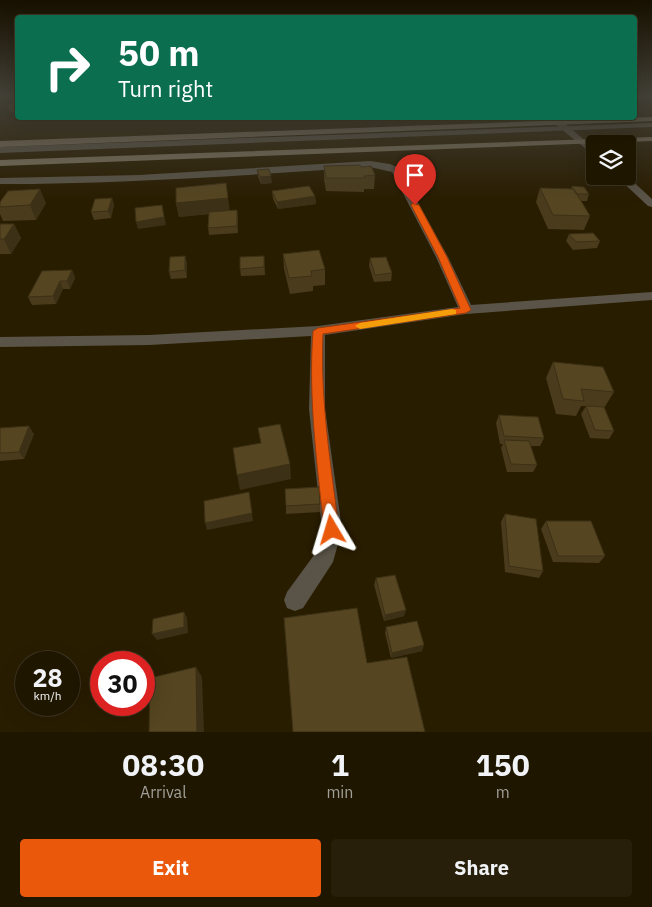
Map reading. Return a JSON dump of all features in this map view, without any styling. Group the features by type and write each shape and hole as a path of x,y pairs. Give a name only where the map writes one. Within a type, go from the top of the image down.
{"main road":[{"path":"0,144 342,131"},
{"path":"0,163 652,139"}],"street":[{"path":"0,150 509,131"},
{"path":"570,131 584,143"},
{"path":"0,156 652,132"},
{"path":"1,182 165,177 370,164 390,167 396,170 433,240 466,310"},
{"path":"631,185 652,204"},
{"path":"0,342 149,340 318,331 466,310 652,296"},
{"path":"295,600 326,554 332,530 318,409 316,368 318,331"}],"building":[{"path":"360,165 361,167 371,166 375,175 364,176 365,178 326,178 324,166"},
{"path":"269,169 271,176 260,177 257,170"},
{"path":"226,183 228,198 176,203 176,188"},
{"path":"309,186 315,196 277,202 272,191"},
{"path":"572,186 584,187 589,194 576,194"},
{"path":"540,188 574,189 590,216 553,215"},
{"path":"40,189 30,205 0,207 0,202 8,191"},
{"path":"112,198 108,211 91,212 95,199"},
{"path":"162,205 164,217 136,222 135,208"},
{"path":"237,210 237,226 208,228 209,212"},
{"path":"0,224 14,224 4,239 0,239"},
{"path":"593,233 600,241 576,242 569,234"},
{"path":"319,250 325,269 311,271 312,276 289,278 283,254"},
{"path":"185,256 185,270 169,272 170,257"},
{"path":"264,256 264,267 240,269 240,257"},
{"path":"386,257 392,273 375,275 370,258"},
{"path":"72,270 67,281 60,281 53,296 28,297 42,271"},
{"path":"553,362 603,367 614,392 581,389 584,401 563,399"},
{"path":"586,406 604,407 614,431 595,430"},
{"path":"499,415 538,417 544,438 504,436"},
{"path":"280,424 290,464 237,475 233,448 261,443 258,428"},
{"path":"29,426 19,452 0,453 0,428"},
{"path":"504,440 529,441 537,465 511,464"},
{"path":"319,487 320,504 286,506 285,489"},
{"path":"249,492 252,513 205,523 204,501"},
{"path":"505,514 536,519 543,571 509,566"},
{"path":"546,521 591,521 605,556 558,556"},
{"path":"395,575 406,610 385,615 376,578"},
{"path":"357,608 367,663 407,657 425,732 293,732 284,618"},
{"path":"184,612 184,627 152,634 153,619"},
{"path":"417,621 424,645 392,653 386,627"},
{"path":"196,667 197,732 149,732 149,716 155,716 155,677"}],"slow traffic":[{"path":"360,326 452,312"}],"route":[{"path":"332,530 318,409 316,368 318,331 466,310 442,257 415,205"}]}
